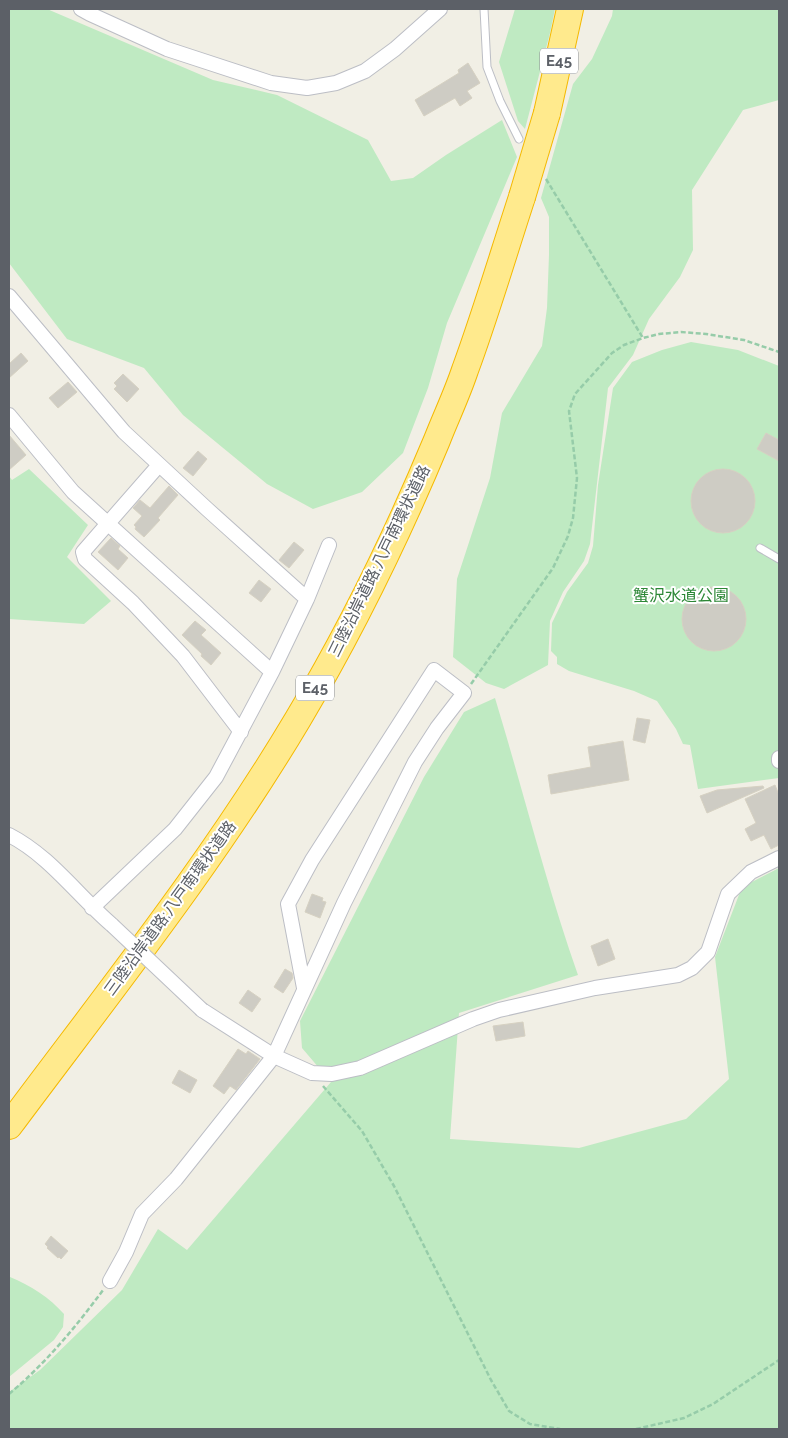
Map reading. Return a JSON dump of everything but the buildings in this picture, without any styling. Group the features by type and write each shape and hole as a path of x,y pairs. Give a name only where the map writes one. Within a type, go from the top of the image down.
{"highway":[{"name":"三陸沿岸道路;八戸南環状道路","path":"9,1126 188,887 237,817 299,718 382,563 422,476 465,372 522,197 547,113 570,9"}],"street":[{"path":"81,9 167,49 272,83 307,88 336,83 366,71 395,49 440,9"},
{"path":"9,296 124,432 307,599"},
{"path":"9,415 73,492 272,672"},
{"path":"159,465 82,552 85,559 133,603 183,656 241,732"},
{"path":"92,908 175,829 216,777 272,672 307,599 329,545"},
{"path":"110,1281 126,1252 142,1214 176,1179 274,1056 344,903 416,762 437,728 464,693 434,670 312,860 288,904 304,988"},
{"path":"9,835 44,857 92,908 202,1010 274,1056 312,1073 332,1074 360,1068 473,1019 499,1010 595,988 678,975 692,968 708,952 728,894 751,872 779,858"}],"lane":[{"path":"484,9 487,67 500,101 519,139"},
{"path":"760,548 779,559"}],"path":[{"path":"544,175 643,338"},
{"path":"464,693 553,568 568,536 574,518 577,478 569,411 575,394 612,353 624,345 643,338 681,332 744,340 779,352"},
{"path":"312,1073 362,1131 394,1186 491,1380 509,1411 530,1424 560,1429"},
{"path":"9,1394 48,1356 86,1314 110,1281"},
{"path":"636,1429 684,1418 712,1404 779,1360"}],"green space":[{"path":"9,9 47,9 213,80 277,95 368,140 391,181 413,178 502,120 517,157 447,323 428,388 403,453 362,492 313,509 267,484 183,415 144,368 67,339 9,263"},
{"path":"515,9 555,9 525,129 518,121 499,62"},
{"path":"613,9 779,9 779,100 743,110 692,190 693,250 680,277 649,319 633,355 608,388 590,544 584,561 563,592 550,621 548,665 504,689 486,683 453,657 457,579 490,478 502,413 542,346 547,308 549,217 541,198 573,84 592,59 612,16"},
{"name":"蟹沢水道公園","path":"691,342 738,350 779,366 779,778 698,789 690,745 683,744 676,729 657,701 634,691 569,671 557,664 557,657 551,651 552,623 567,592 588,563 593,546 598,485 613,388 632,362 662,350"},
{"path":"29,469 88,525 67,557 111,601 84,624 9,619 9,476 12,480"},
{"path":"495,698 545,872 578,975 459,1013 450,1139 579,1148 686,1119 729,1079 715,957 742,887 779,868 779,1429 9,1429 9,1392 40,1370 122,1290 158,1229 187,1250 331,1082 302,1048 300,1021 424,777 464,712"},
{"path":"10,1277 39,1293 64,1314 63,1327 54,1340 9,1377"}]}
